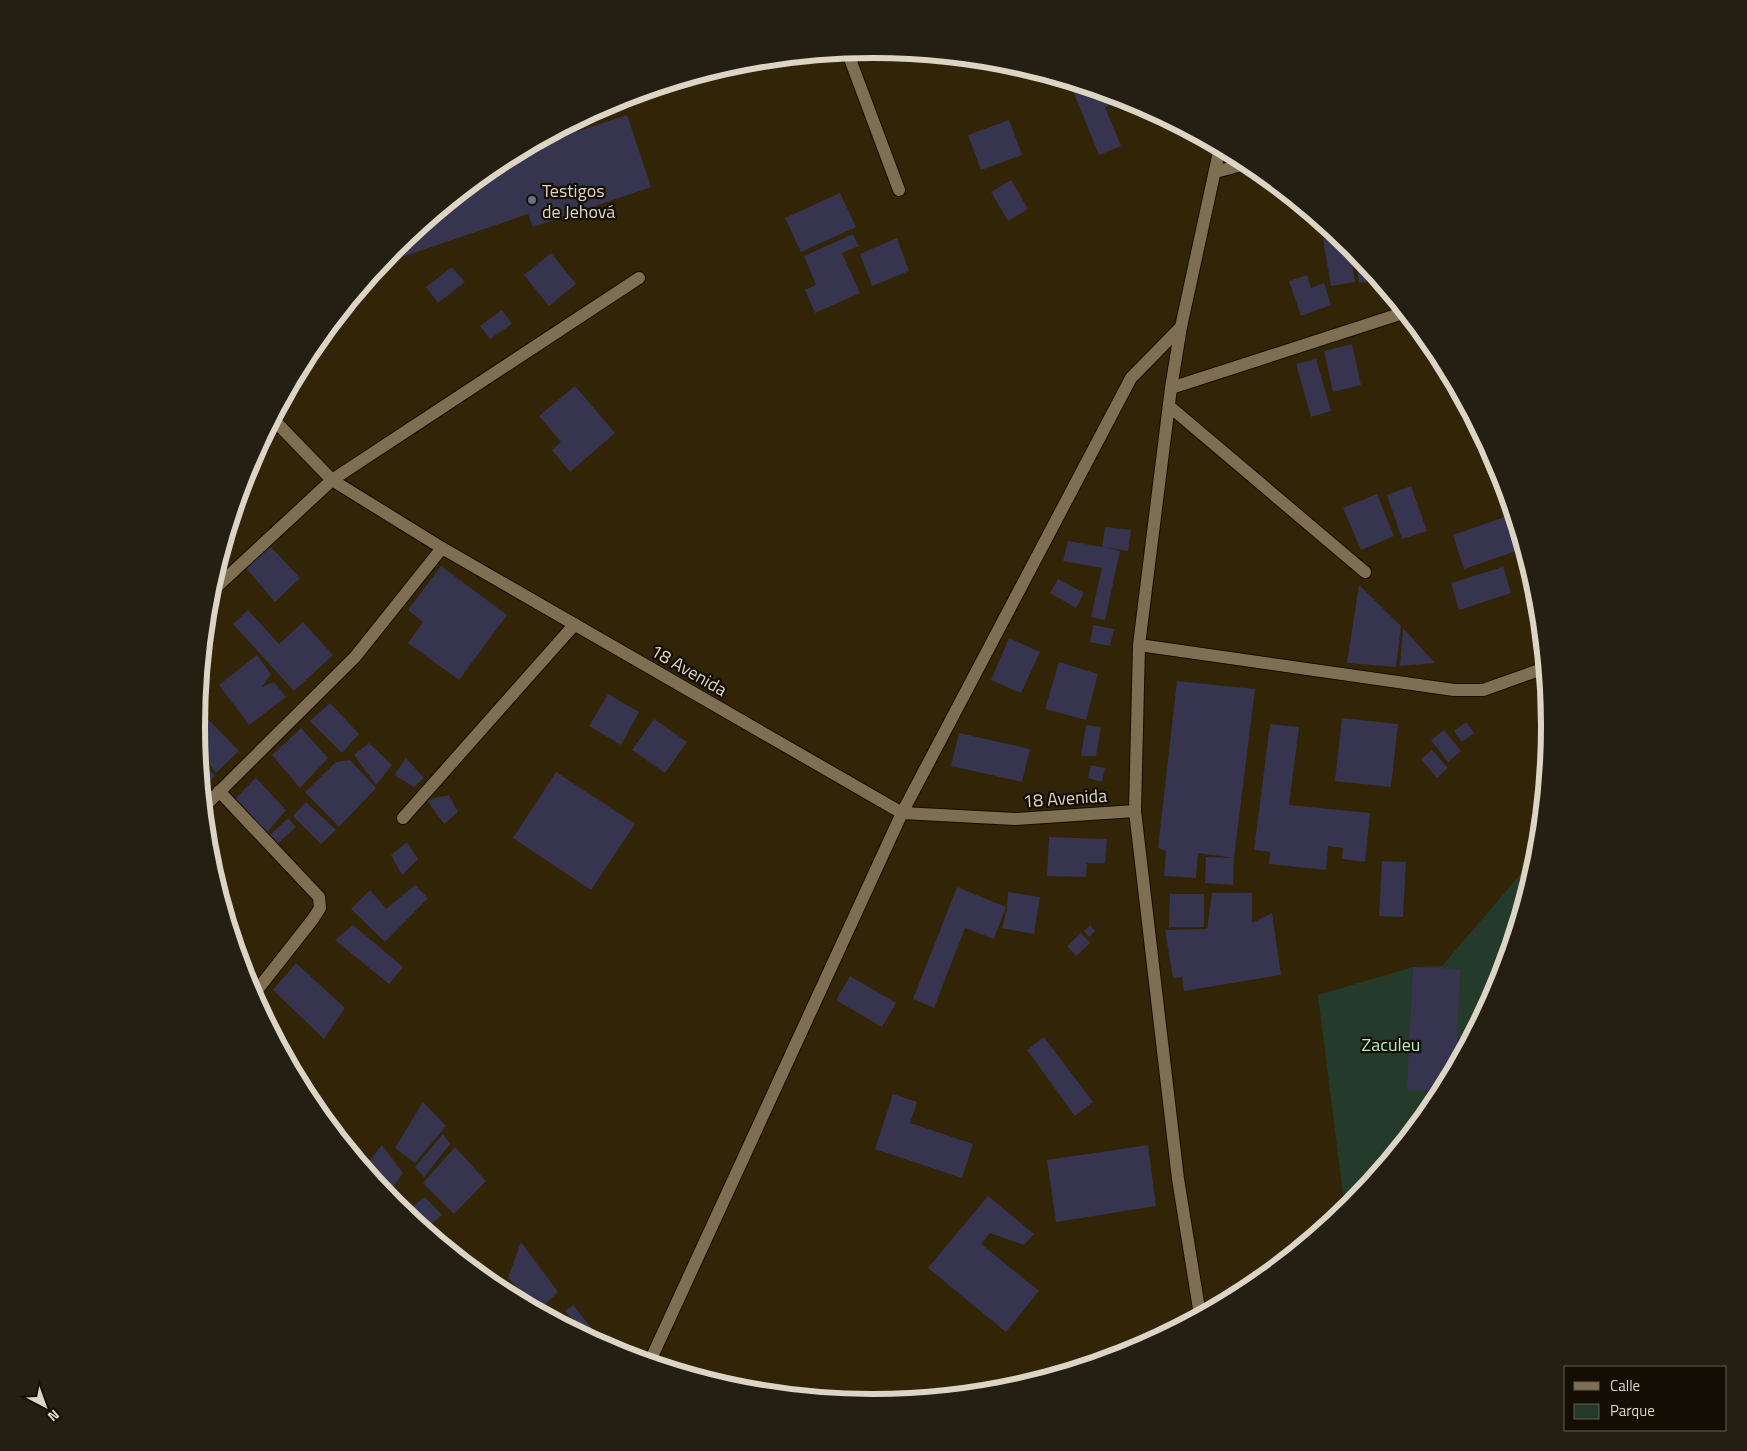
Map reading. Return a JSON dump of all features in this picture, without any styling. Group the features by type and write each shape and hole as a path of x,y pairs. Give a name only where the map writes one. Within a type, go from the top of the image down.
{"street":[{"path":"851,59 899,190"},
{"path":"1199,1308 1178,1179 1135,811 1139,645 1170,388 1181,327 1219,154"},
{"path":"1215,172 1238,166"},
{"path":"221,583 332,480 638,278"},
{"path":"1170,388 1399,314"},
{"path":"652,1356 902,813 1131,378 1181,327"},
{"path":"1169,406 1365,572"},
{"name":"18 Avenida","path":"278,423 332,480 442,548 902,813 1014,819 1135,811"},
{"path":"210,801 355,657 442,548"},
{"path":"403,818 575,624"},
{"path":"1139,645 1454,690 1483,690 1539,670"},
{"path":"219,791 319,897 320,908 313,919 259,988"}],"green space":[{"name":"Zaculeu","path":"1526,868 1506,940 1491,981 1473,1021 1452,1060 1429,1097 1403,1132 1376,1166 1344,1200 1318,995 1413,967 1442,966"}],"building":[{"path":"1072,88 1116,103 1105,107 1121,146 1099,155"},
{"name":"Testigos de Jehová","path":"627,115 651,187 533,227 528,214 395,259 433,223 502,170 539,147 563,134 564,136"},
{"path":"1009,120 1022,155 981,170 968,135"},
{"path":"1011,180 1028,209 1008,221 991,192"},
{"path":"840,193 856,227 801,252 785,218"},
{"path":"853,234 859,246 842,253 860,293 815,313 805,290 816,285 804,256"},
{"path":"897,238 909,271 872,286 860,254"},
{"path":"1330,238 1351,259 1355,282 1331,286 1323,239"},
{"path":"551,253 576,284 549,306 524,275"},
{"path":"1356,264 1372,281 1359,283"},
{"path":"452,267 465,282 438,303 426,287"},
{"path":"1307,275 1311,288 1324,283 1331,305 1301,316 1289,281"},
{"path":"502,310 512,324 490,339 480,326"},
{"path":"1352,344 1361,385 1333,392 1324,351"},
{"path":"1316,359 1331,411 1311,417 1296,364"},
{"path":"575,386 615,433 570,472 552,450 561,442 539,416"},
{"path":"1411,486 1427,531 1402,539 1387,495"},
{"path":"1377,494 1394,536 1361,550 1343,508"},
{"path":"1508,516 1518,550 1464,569 1453,535"},
{"path":"1105,527 1131,530 1128,551 1104,547 1120,551 1105,620 1091,617 1102,568 1063,561 1068,541 1102,547"},
{"path":"271,547 300,578 275,602 246,568"},
{"path":"441,566 507,615 459,680 408,643 423,622 408,610"},
{"path":"1503,567 1511,593 1459,610 1451,583"},
{"path":"1058,579 1084,593 1076,608 1050,593"},
{"path":"1359,585 1401,626 1396,667 1347,663"},
{"path":"248,610 279,644 303,622 333,655 294,691 233,624"},
{"path":"1093,625 1114,629 1110,646 1090,642"},
{"path":"1403,628 1435,663 1400,666"},
{"path":"1009,638 1040,652 1021,693 991,680"},
{"path":"257,655 271,674 262,687 274,682 286,697 249,725 219,685"},
{"path":"1059,662 1098,674 1086,720 1045,709"},
{"path":"1177,681 1255,689 1234,858 1198,853 1196,878 1164,876 1166,851 1158,848"},
{"path":"608,694 639,712 621,745 589,726"},
{"path":"330,703 359,734 342,753 310,721"},
{"path":"205,717 239,751 216,773 207,760"},
{"path":"1342,718 1398,724 1391,787 1335,781"},
{"path":"654,719 687,742 665,773 632,750"},
{"path":"1466,722 1474,733 1462,742 1454,731"},
{"path":"1270,724 1299,727 1289,805 1370,813 1365,862 1342,859 1343,848 1328,846 1326,870 1269,864 1270,852 1254,850"},
{"path":"1086,725 1101,727 1096,756 1081,756"},
{"path":"301,728 328,758 300,788 272,755"},
{"path":"1444,730 1461,751 1448,762 1431,740"},
{"path":"959,733 1030,749 1022,782 951,766"},
{"path":"369,743 392,765 376,785 354,755"},
{"path":"1432,750 1448,768 1437,778 1421,759"},
{"path":"406,758 424,778 414,787 394,775"},
{"path":"350,760 376,788 339,827 305,792 336,762"},
{"path":"1091,765 1105,768 1102,782 1088,778"},
{"path":"207,767 215,776 208,782"},
{"path":"556,772 635,824 591,890 513,838"},
{"path":"256,778 286,810 264,836 232,802"},
{"path":"449,795 458,812 444,824 427,800"},
{"path":"306,802 336,830 321,844 293,816"},
{"path":"288,818 296,827 275,846 269,836"},
{"path":"1049,837 1107,839 1105,863 1087,863 1086,877 1047,876"},
{"path":"407,842 418,859 402,875 391,855"},
{"path":"1206,857 1234,858 1233,885 1205,883"},
{"path":"1382,861 1406,862 1403,917 1379,916"},
{"path":"415,885 428,898 385,942 351,909 370,890 386,909"},
{"path":"957,887 1006,907 994,939 965,928 934,1008 913,999"},
{"path":"1008,892 1040,897 1034,934 1002,928 1007,909"},
{"path":"1212,893 1252,893 1252,923 1272,913 1281,975 1184,991 1182,977 1173,978 1165,930 1207,929"},
{"path":"1170,894 1204,894 1204,927 1169,927"},
{"path":"353,925 403,967 389,984 335,940"},
{"path":"1090,925 1095,931 1089,937 1084,931"},
{"path":"1081,933 1090,943 1076,956 1067,946"},
{"path":"296,963 345,1008 324,1039 273,990"},
{"path":"1413,967 1460,969 1457,1052 1433,1091 1407,1090"},
{"path":"850,976 896,1003 882,1027 836,1000"},
{"path":"1044,1037 1093,1102 1075,1116 1027,1050"},
{"path":"893,1094 917,1102 910,1123 973,1144 962,1178 875,1149"},
{"path":"423,1102 446,1126 415,1163 395,1148"},
{"path":"443,1134 450,1144 424,1177 415,1167"},
{"path":"382,1145 403,1173 392,1188 368,1162"},
{"path":"1148,1145 1156,1206 1056,1222 1047,1160"},
{"path":"455,1147 486,1181 454,1214 423,1183"},
{"path":"988,1196 1034,1234 1024,1245 990,1233 981,1244 1039,1291 1006,1332 928,1268"},
{"path":"425,1197 442,1215 430,1225 411,1207"},
{"path":"521,1242 558,1292 543,1306 527,1297 508,1278"},
{"path":"573,1305 595,1333 576,1324 565,1311"}],"place":[{"name":"Testigos de Jehová","path":"532,200"}]}
